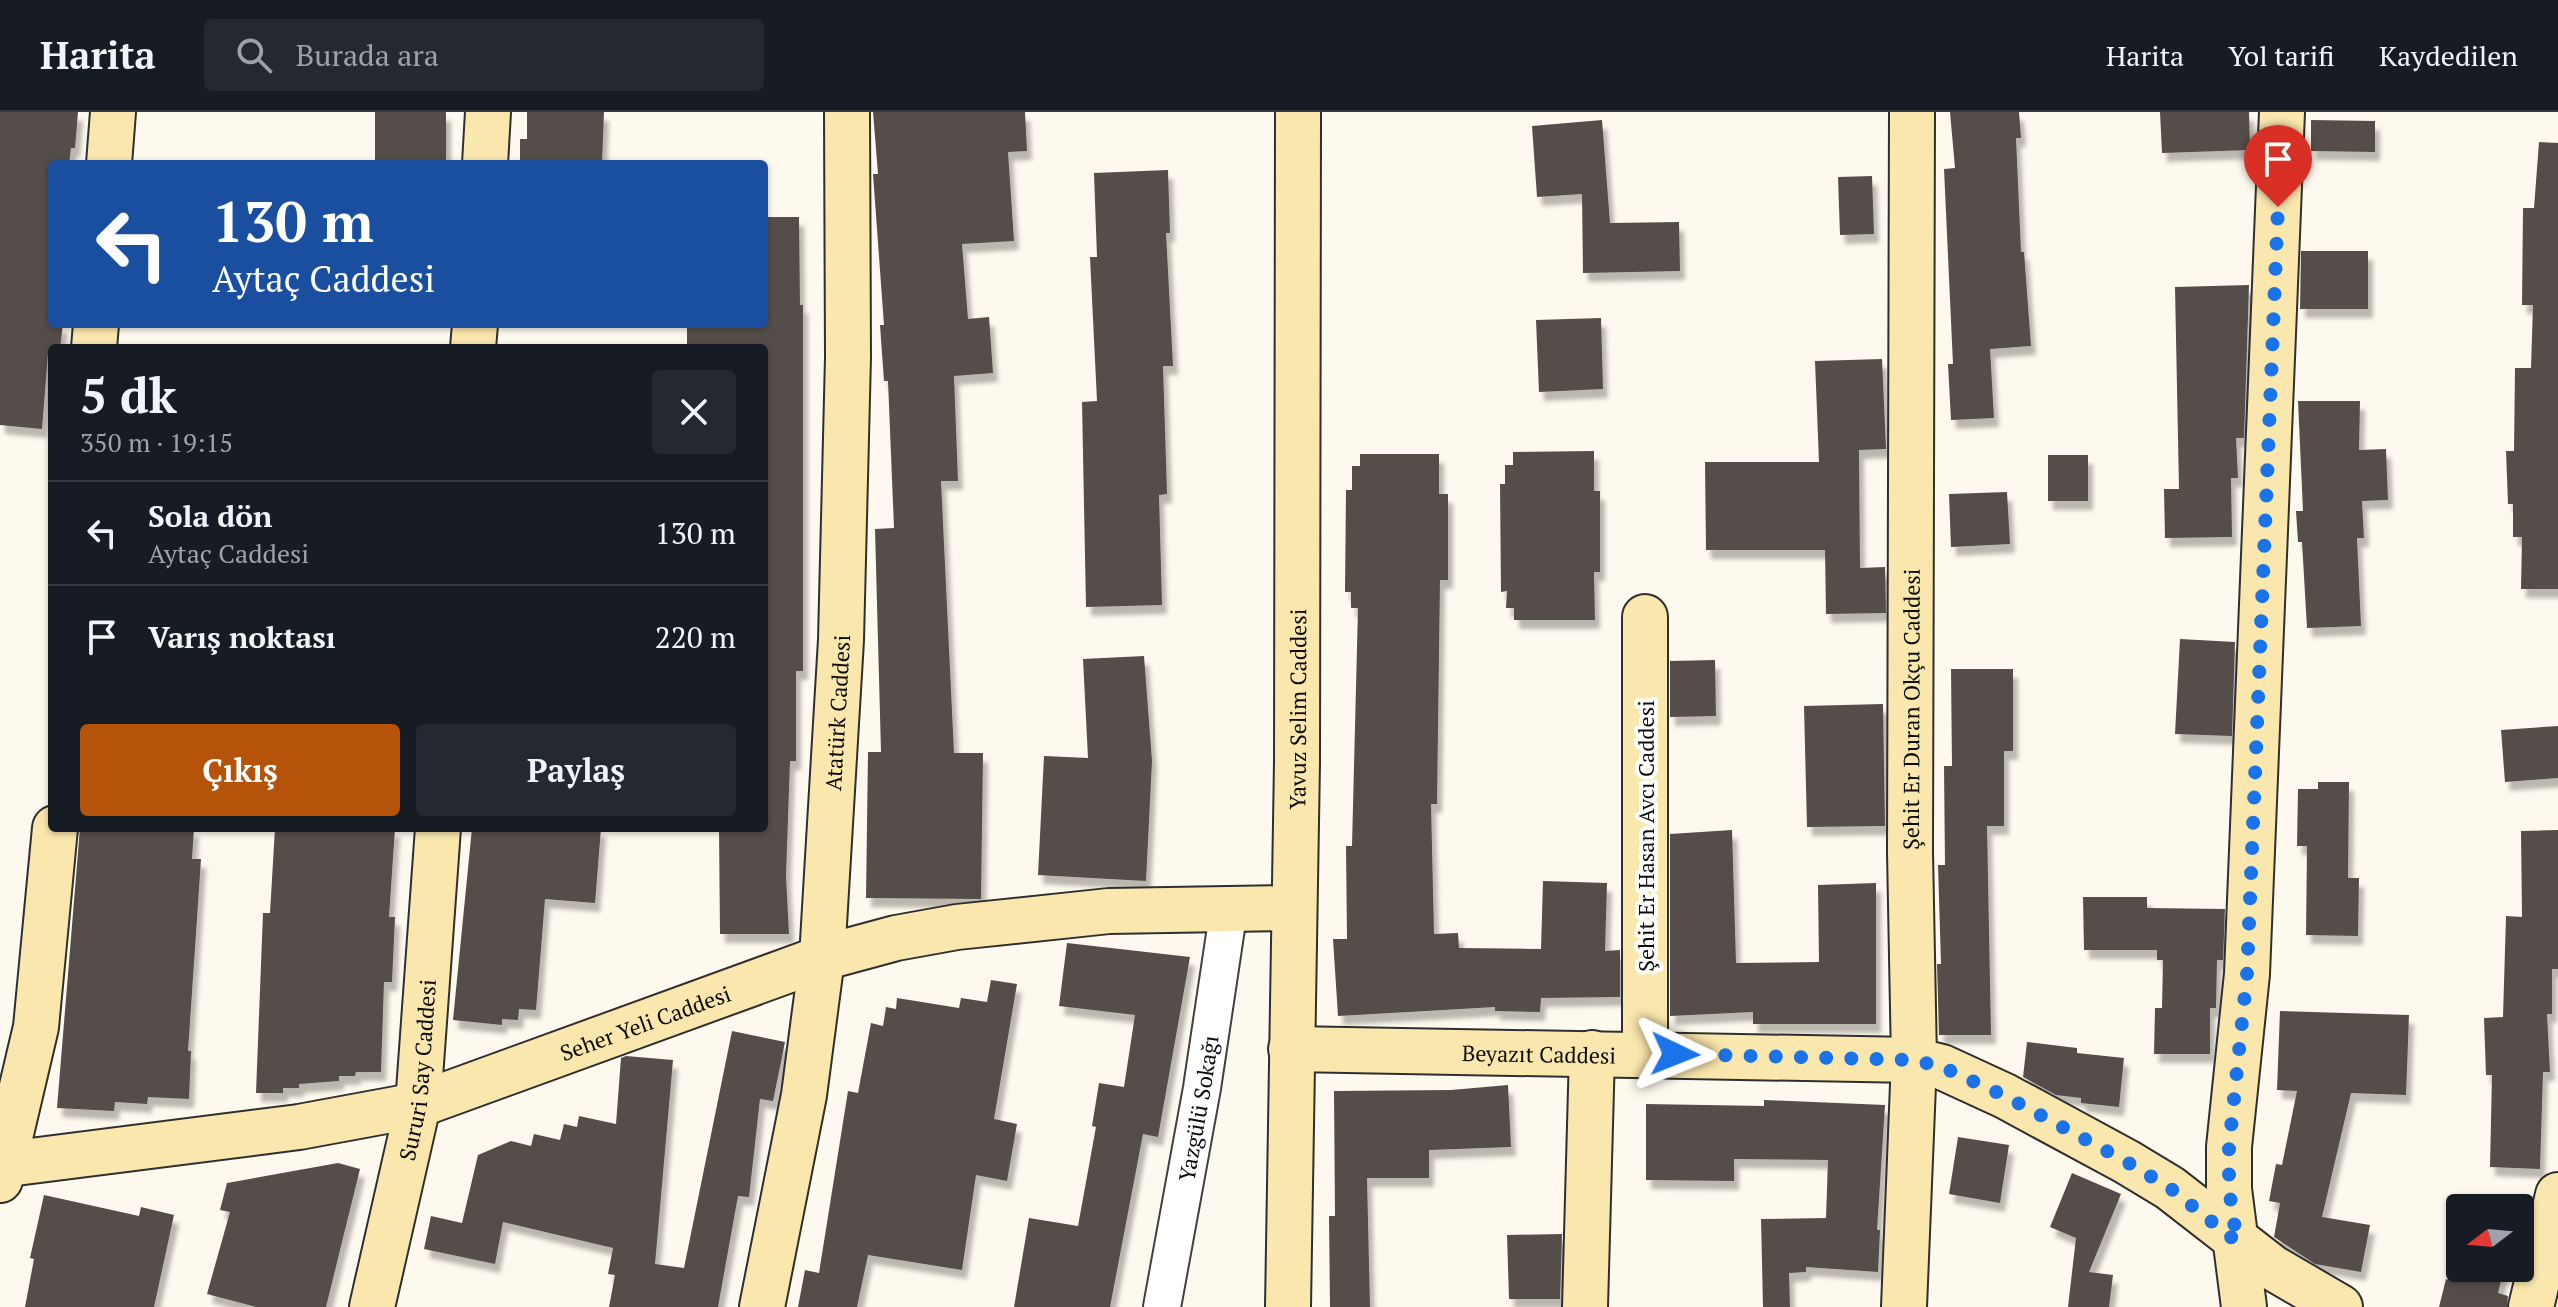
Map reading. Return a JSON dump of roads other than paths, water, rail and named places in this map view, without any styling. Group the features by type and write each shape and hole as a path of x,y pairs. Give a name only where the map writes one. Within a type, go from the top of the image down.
{"street":[{"path":"109,160 113,112"},
{"path":"485,160 488,112"},
{"name":"Atatürk Caddesi","path":"762,1307 804,1095 822,958 841,640 848,357 847,112"},
{"name":"Yavuz Selim Caddesi","path":"1288,1307 1294,908 1298,112"},
{"name":"Şehit Er Duran Okçu Caddesi","path":"1904,1307 1914,1060 1910,852 1912,112"},
{"path":"2244,1307 2229,1189 2229,1147 2247,974 2282,112"},
{"name":"Şehit Er Hasan Avcı Caddesi","path":"1645,617 1645,1054"},
{"path":"1,1170 36,1027 55,832"},
{"name":"Sururi Say Caddesi","path":"372,1307 418,1105 438,832"},
{"name":"Yazgülü Sokağı","path":"1162,1307 1202,1088 1229,908"},
{"name":"Seher Yeli Caddesi","path":"1,1170 299,1127 418,1105 822,958 957,927 1109,911 1294,908"},
{"name":"Beyazıt Caddesi","path":"1291,1049 1914,1060 1982,1084 2127,1162 2170,1188 2237,1242 2340,1307"},
{"path":"1585,1307 1592,1053"},
{"path":"2531,1307 2558,1195"}]}
